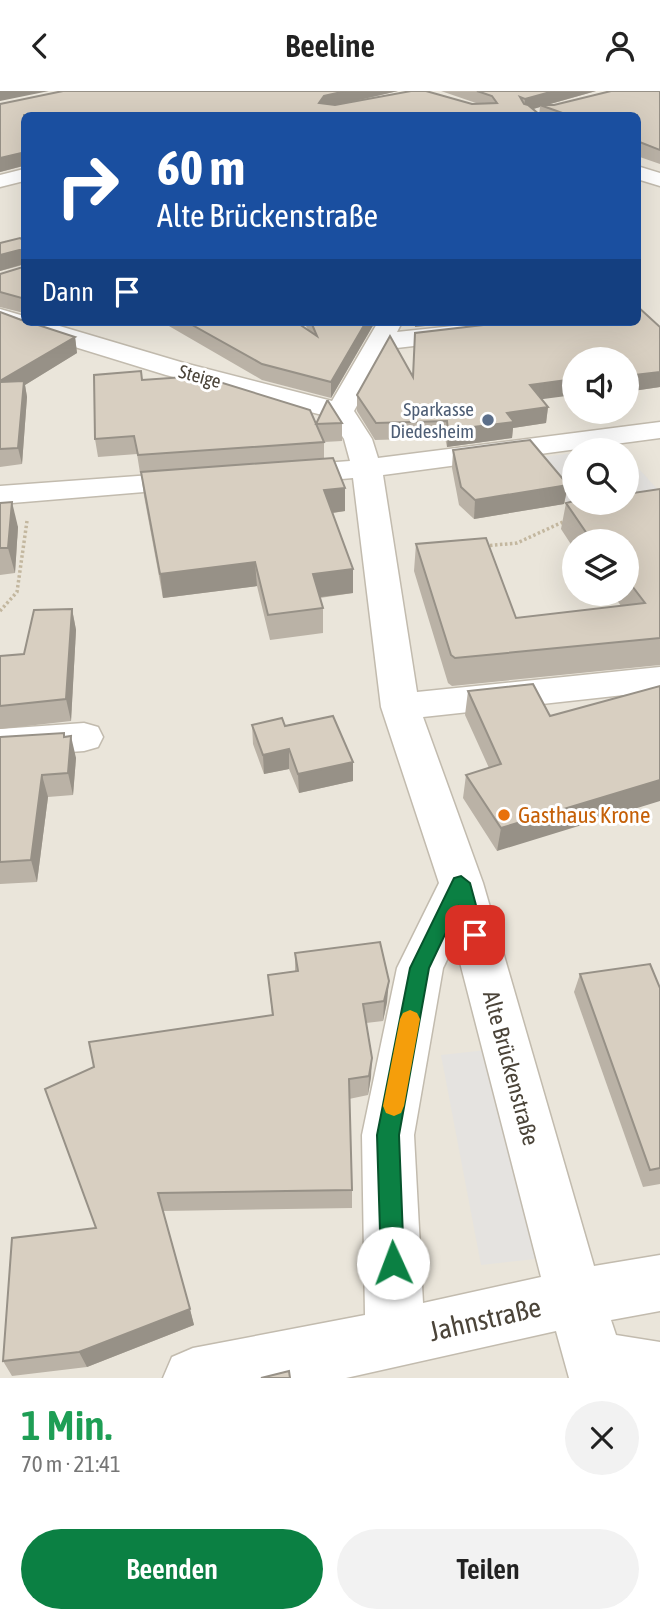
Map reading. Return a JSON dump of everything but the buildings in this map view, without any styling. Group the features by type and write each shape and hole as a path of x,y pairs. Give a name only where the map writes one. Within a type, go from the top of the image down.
{"street":[{"path":"0,181 21,176"},
{"name":"Steige","path":"0,316 21,322"},
{"name":"Steige","path":"33,326 175,369 340,411"},
{"path":"367,468 358,439 340,411 384,332 488,326"},
{"path":"0,495 367,468 660,430"},
{"name":"Alte Brückenstraße","path":"367,468 400,707 461,883 597,1370"},
{"path":"400,707 660,679"},
{"path":"0,743 84,737"},
{"name":"Jahnstraße","path":"395,1339 388,1135 419,968 461,883"},
{"path":"575,1298 660,1283"},
{"name":"Jahnstraße","path":"193,1378 395,1339 575,1298"},
{"path":"597,1370 660,1372"}],"path":[{"path":"0,611 17,592 32,493"},
{"path":"476,547 517,543 568,520"}],"shaded area":[{"path":"0,91 660,91 660,1378 0,1378"},
{"path":"562,454 562,496 533,458"},
{"path":"639,469 660,492 660,502 639,505"},
{"path":"487,1050 535,1259 481,1265 441,1055"}],"slow traffic":[{"path":"394,1106 410,1019"}],"place":[{"name":"Sparkasse Diedesheim","path":"488,420"},
{"name":"Gasthaus Krone","path":"504,815"}],"route":[{"path":"393,1263 388,1135 419,968 461,883 475,935"}]}
